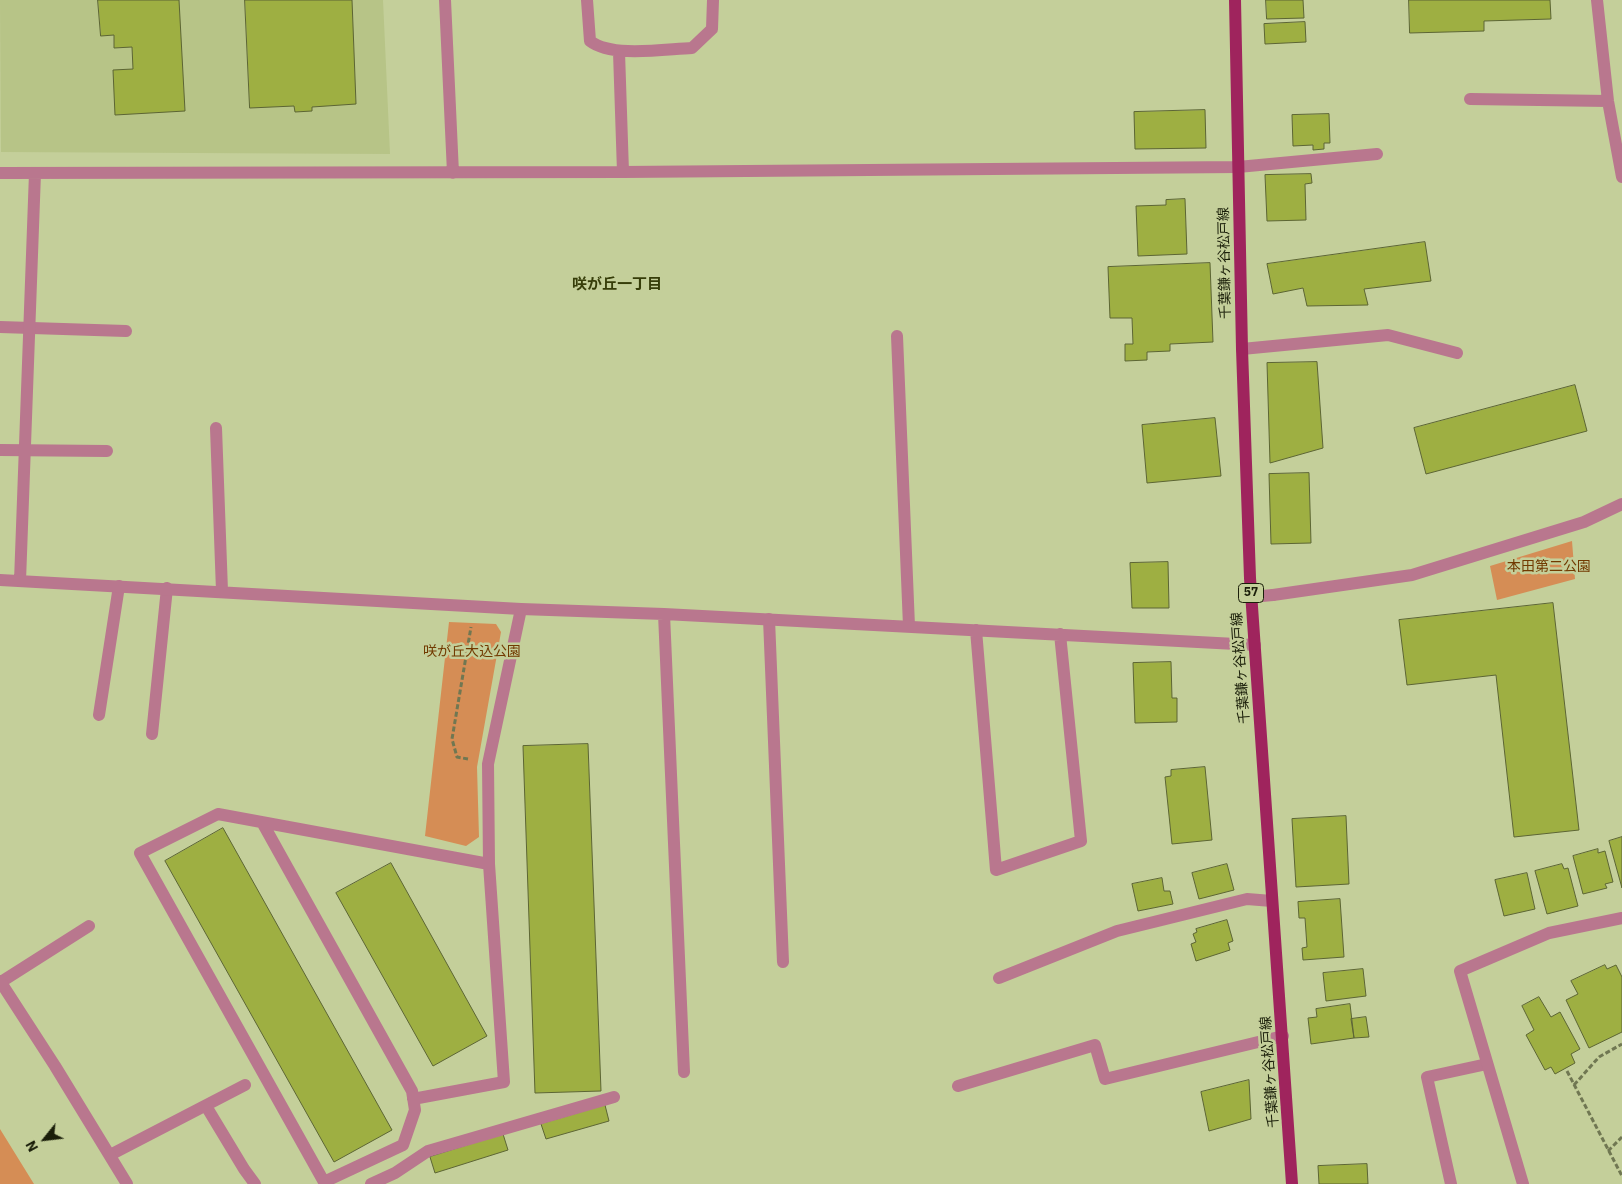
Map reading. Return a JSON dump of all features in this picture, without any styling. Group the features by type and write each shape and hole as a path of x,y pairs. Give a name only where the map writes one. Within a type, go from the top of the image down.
{"main road":[{"name":"千葉鎌ヶ谷松戸線","path":"1235,0 1242,349 1251,597 1292,1184"}],"street":[{"path":"444,0 453,172"},
{"path":"587,0 590,41 596,46 619,52 692,48 712,29 713,0"},
{"path":"1597,0 1608,101 1618,128 1622,177"},
{"path":"619,52 623,172"},
{"path":"1470,99 1608,101"},
{"path":"0,174 623,172 1238,167 1376,154"},
{"path":"20,581 35,174"},
{"path":"0,328 126,331"},
{"path":"1242,349 1388,335 1457,353"},
{"path":"898,336 908,626"},
{"path":"216,428 222,591"},
{"path":"0,450 107,451"},
{"path":"1251,597 1412,575 1584,522 1622,504"},
{"path":"0,580 521,609 769,619 1255,645"},
{"path":"99,715 119,586"},
{"path":"152,734 167,588"},
{"path":"413,1098 504,1082 489,864 488,764 521,609"},
{"path":"664,614 684,1072"},
{"path":"769,619 783,962"},
{"path":"976,630 996,870 1081,841 1060,634"},
{"path":"262,822 412,1091 415,1110 403,1145 324,1182 140,853 218,814 262,822 489,864"},
{"path":"999,978 1117,930 1247,899 1272,901"},
{"path":"1523,1184 1460,971 1549,933 1622,918"},
{"path":"88,926 0,982 127,1184"},
{"path":"958,1086 1095,1045 1106,1079 1283,1036"},
{"path":"1451,1184 1427,1078 1487,1064"},
{"path":"110,1155 245,1085"},
{"path":"371,1184 395,1173 428,1151 614,1097"},
{"path":"206,1106 255,1184"}],"path":[{"path":"475,606 452,739 457,757 488,764"},
{"path":"1574,1085 1599,1058 1622,1044"},
{"path":"1567,1071 1622,1176"},
{"path":"1608,1151 1622,1137"}],"shaded area":[{"path":"0,0 383,0 390,154 1,152"}],"green space":[{"name":"本田第二公園","path":"1572,541 1575,579 1497,600 1490,566"},
{"name":"咲が丘大込公園","path":"449,622 496,624 501,632 477,767 479,837 466,846 425,836"},
{"path":"0,1129 34,1184 0,1184"}],"building":[{"path":"98,0 179,0 185,111 115,115 113,70 133,69 132,47 114,48 114,35 101,36"},
{"path":"245,0 352,0 356,104 312,107 312,111 295,112 294,106 250,108"},
{"path":"1266,0 1303,0 1304,18 1267,19"},
{"path":"1409,0 1550,0 1551,19 1484,21 1484,31 1410,33"},
{"path":"1305,22 1306,42 1265,44 1264,24"},
{"path":"1205,110 1206,148 1135,149 1134,112"},
{"path":"1329,114 1330,143 1324,143 1324,149 1313,150 1313,145 1293,146 1292,115"},
{"path":"1311,174 1312,183 1305,184 1306,220 1267,221 1265,175"},
{"path":"1185,199 1187,254 1138,256 1136,206 1166,205 1166,200"},
{"path":"1425,242 1431,281 1364,289 1368,305 1307,306 1303,288 1273,294 1267,264"},
{"path":"1210,263 1213,342 1170,344 1170,351 1147,352 1147,360 1125,361 1125,344 1133,344 1132,318 1110,318 1108,267"},
{"path":"1317,362 1323,448 1270,463 1267,363"},
{"path":"1575,385 1587,431 1426,474 1414,428"},
{"path":"1215,418 1221,476 1147,483 1142,425"},
{"path":"1309,473 1311,543 1271,544 1269,474"},
{"path":"1168,562 1169,608 1132,608 1130,563"},
{"path":"1553,603 1579,830 1514,837 1496,675 1407,685 1399,620"},
{"path":"1171,662 1172,698 1177,698 1177,722 1135,723 1133,663"},
{"path":"588,744 601,1091 535,1093 523,746"},
{"path":"1205,767 1212,840 1172,844 1165,777 1171,776 1171,770"},
{"path":"1346,816 1349,884 1296,887 1292,819"},
{"path":"223,828 392,1130 334,1162 165,861"},
{"path":"1622,837 1622,888 1609,841"},
{"path":"1598,849 1598,853 1605,851 1613,882 1605,884 1607,888 1583,894 1573,856"},
{"path":"391,863 487,1036 433,1066 336,893"},
{"path":"1227,864 1234,890 1199,899 1192,873"},
{"path":"1562,864 1564,869 1568,868 1578,906 1547,914 1535,871"},
{"path":"1527,873 1535,909 1504,916 1495,880"},
{"path":"1162,878 1164,891 1170,891 1173,904 1138,911 1132,884"},
{"path":"1340,899 1344,957 1303,960 1302,948 1307,947 1305,918 1299,918 1298,902"},
{"path":"1227,920 1233,941 1228,943 1230,950 1196,961 1191,944 1196,942 1193,934 1197,932 1196,929"},
{"path":"1605,965 1607,969 1616,965 1622,977 1622,1032 1589,1048 1566,1000 1578,994 1571,981"},
{"path":"1363,969 1366,996 1326,1001 1323,973"},
{"path":"1539,997 1551,1017 1560,1012 1580,1049 1571,1054 1575,1063 1555,1074 1551,1067 1545,1070 1526,1035 1534,1030 1522,1006"},
{"path":"1350,1004 1354,1038 1311,1044 1308,1018 1317,1017 1316,1009"},
{"path":"1366,1017 1369,1037 1354,1038 1351,1019"},
{"path":"1249,1080 1251,1119 1209,1131 1201,1092"},
{"path":"605,1105 609,1121 546,1139 541,1124"},
{"path":"503,1134 508,1150 435,1173 430,1157"},
{"path":"1367,1164 1368,1184 1319,1184 1318,1166"}],"district":[{"name":"咲が丘一丁目","path":"617,285"}]}
